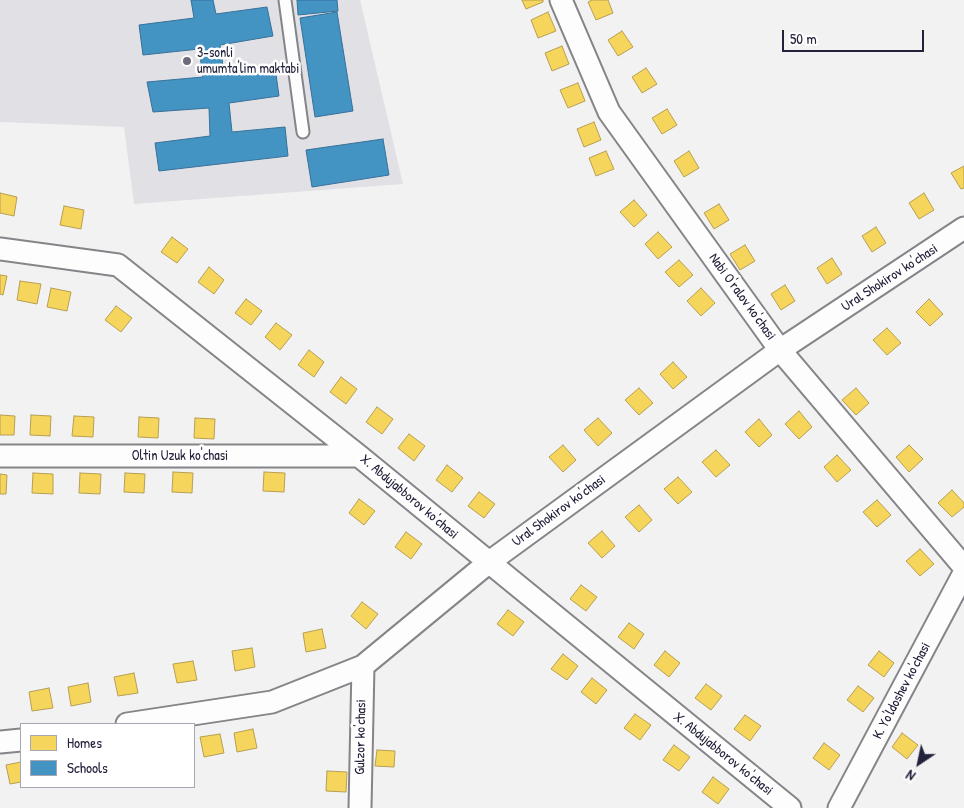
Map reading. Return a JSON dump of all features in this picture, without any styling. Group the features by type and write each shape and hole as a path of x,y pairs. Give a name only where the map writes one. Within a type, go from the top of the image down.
{"street":[{"name":"Nabi O'ralov ko'chasi","path":"561,0 609,112 780,350 964,568"},
{"name":"Ural Shokirov ko'chasi","path":"134,723 272,702 362,666 488,563 780,350 964,228"},
{"name":"X. Abdujabborov ko'chasi","path":"0,249 118,265 360,456 488,563 790,808"},
{"name":"Oltin Uzuk ko'chasi","path":"0,456 360,456"},
{"name":"K. Yo'ldoshev ko'chasi","path":"839,808 964,573"},
{"name":"Gulzor ko'chasi","path":"360,808 362,666"},
{"path":"0,742 20,740"}],"lane":[{"path":"285,0 303,132"}],"shaded area":[{"name":"3-sonli umumta'lim maktabi","path":"0,0 360,0 403,184 134,204 124,127 0,122"}],"building: Homes":[{"path":"522,0 543,0 543,2 526,9"},
{"path":"592,0 608,0 613,13 596,20 588,2"},
{"path":"548,12 556,31 538,38 531,20"},
{"path":"622,31 633,47 618,56 608,40"},
{"path":"562,46 569,64 552,71 545,53"},
{"path":"646,68 657,84 642,93 632,77"},
{"path":"578,83 585,101 568,108 560,90"},
{"path":"667,109 677,125 662,134 652,118"},
{"path":"594,122 601,140 584,147 577,129"},
{"path":"606,151 614,169 596,176 589,158"},
{"path":"689,151 699,168 684,177 674,161"},
{"path":"964,166 964,188 961,189 951,173"},
{"path":"0,193 17,197 14,216 0,213"},
{"path":"924,193 934,210 919,219 909,203"},
{"path":"634,200 647,215 634,227 620,212"},
{"path":"719,204 729,220 714,229 704,213"},
{"path":"64,206 84,210 81,229 60,225"},
{"path":"876,227 886,243 872,252 862,236"},
{"path":"658,232 672,247 658,259 645,244"},
{"path":"172,237 188,249 177,263 161,252"},
{"path":"745,245 755,261 740,270 730,254"},
{"path":"832,258 842,274 827,284 817,268"},
{"path":"679,260 693,275 679,287 665,272"},
{"path":"209,267 224,280 214,294 198,282"},
{"path":"0,275 7,276 3,295 0,294"},
{"path":"20,281 41,284 37,304 17,300"},
{"path":"785,285 795,301 781,310 771,294"},
{"path":"51,288 71,292 67,311 47,307"},
{"path":"701,288 715,303 701,316 687,301"},
{"path":"246,299 262,311 251,325 235,313"},
{"path":"929,299 943,314 930,326 916,312"},
{"path":"116,306 132,318 121,332 105,320"},
{"path":"276,323 292,335 280,350 265,337"},
{"path":"887,328 901,343 887,355 873,340"},
{"path":"309,350 324,362 314,377 298,365"},
{"path":"673,362 687,377 673,389 660,374"},
{"path":"341,377 357,389 346,404 330,392"},
{"path":"639,388 653,403 639,415 625,400"},
{"path":"856,388 869,403 856,415 842,400"},
{"path":"377,407 393,419 382,434 366,422"},
{"path":"799,411 812,427 799,439 785,424"},
{"path":"0,415 15,416 14,435 0,435"},
{"path":"31,415 51,416 50,436 30,435"},
{"path":"74,416 94,417 93,437 72,436"},
{"path":"139,417 159,418 158,438 138,437"},
{"path":"195,418 215,419 214,439 194,438"},
{"path":"598,418 612,433 598,446 584,430"},
{"path":"759,419 772,435 759,447 745,432"},
{"path":"409,434 425,446 414,461 398,448"},
{"path":"563,445 576,460 563,472 549,457"},
{"path":"909,445 923,459 909,472 896,457"},
{"path":"716,450 730,465 716,477 702,462"},
{"path":"837,455 851,470 837,482 824,467"},
{"path":"447,465 463,478 452,492 436,480"},
{"path":"173,472 193,473 192,493 172,492"},
{"path":"264,472 285,473 284,492 263,491"},
{"path":"33,473 53,474 53,494 32,493"},
{"path":"80,473 101,474 100,494 79,493"},
{"path":"125,473 145,474 144,493 124,492"},
{"path":"0,474 7,475 6,494 0,494"},
{"path":"678,477 692,492 678,504 664,489"},
{"path":"952,490 964,503 964,507 952,517 938,503"},
{"path":"479,492 495,504 484,518 468,506"},
{"path":"359,499 375,511 364,525 349,513"},
{"path":"877,500 891,515 877,527 863,512"},
{"path":"639,505 652,520 639,532 625,517"},
{"path":"602,531 615,546 602,558 588,543"},
{"path":"406,532 422,544 411,559 395,547"},
{"path":"920,549 934,564 920,576 906,561"},
{"path":"581,585 597,597 586,611 570,599"},
{"path":"362,602 378,614 366,629 351,616"},
{"path":"508,610 524,622 513,636 497,624"},
{"path":"629,623 644,634 634,649 618,637"},
{"path":"322,629 326,648 306,652 303,633"},
{"path":"252,648 255,667 235,671 232,651"},
{"path":"665,651 680,663 669,677 654,665"},
{"path":"879,651 894,663 884,677 868,665"},
{"path":"563,654 578,666 567,680 551,669"},
{"path":"193,661 197,680 177,683 173,664"},
{"path":"134,673 138,693 118,696 114,677"},
{"path":"592,678 607,690 596,704 581,692"},
{"path":"88,683 91,702 71,706 68,687"},
{"path":"706,684 722,696 711,710 695,698"},
{"path":"858,686 874,698 863,712 847,700"},
{"path":"49,688 53,708 32,711 29,692"},
{"path":"635,714 651,725 640,740 624,728"},
{"path":"745,715 761,726 750,741 734,729"},
{"path":"253,729 257,748 237,752 234,733"},
{"path":"902,733 918,745 907,759 892,747"},
{"path":"220,734 224,753 204,757 200,737"},
{"path":"824,743 840,755 829,770 813,758"},
{"path":"674,745 690,757 679,771 663,760"},
{"path":"377,750 395,751 394,767 375,766"},
{"path":"20,762 20,782 10,784 6,765"},
{"path":"327,771 347,772 346,792 326,791"},
{"path":"713,777 729,789 718,804 702,792"}],"building: Schools":[{"path":"191,0 213,0 216,14 267,7 273,36 220,45 224,73 275,67 279,96 229,103 232,132 285,127 288,156 159,171 155,143 210,136 209,108 153,112 147,82 203,77 199,49 143,55 139,25 194,18"},
{"path":"297,0 337,0 338,11 298,15"},
{"path":"337,12 353,111 315,117 300,18"},
{"path":"383,139 389,175 312,187 306,150"}],"place":[{"name":"3-sonli umumta'lim maktabi","path":"187,61"}]}
